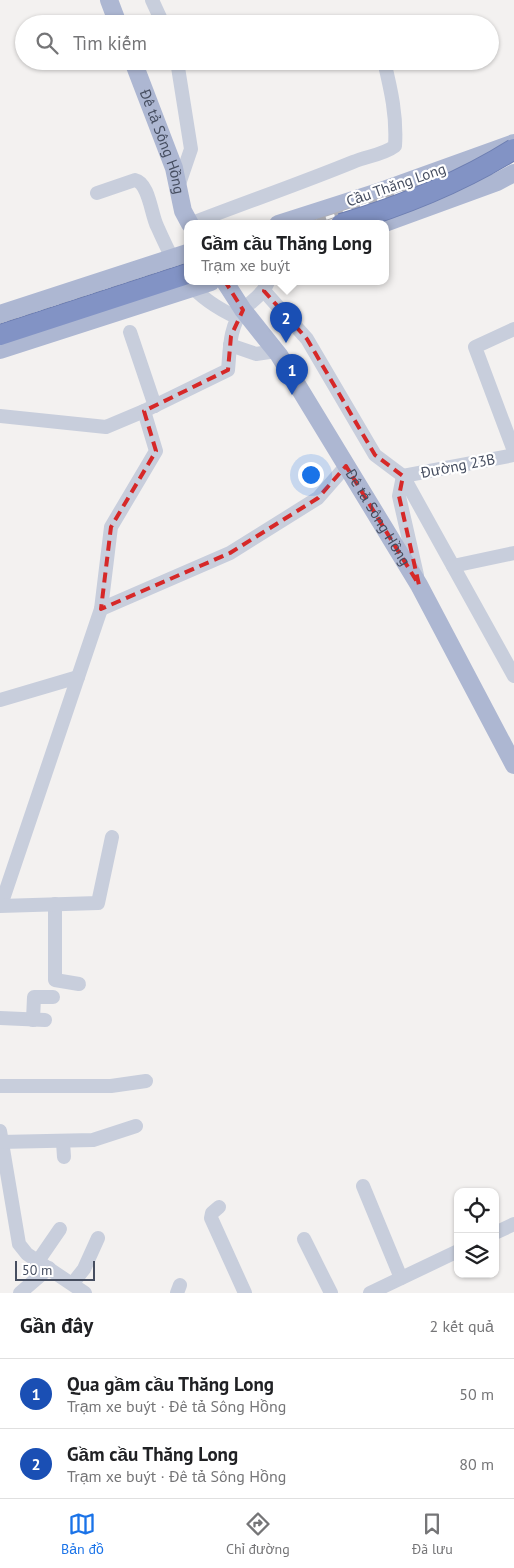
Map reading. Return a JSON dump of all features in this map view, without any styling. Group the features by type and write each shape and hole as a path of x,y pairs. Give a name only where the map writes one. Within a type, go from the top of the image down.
{"highway":[{"name":"Cầu Thăng Long","path":"354,220 450,185 514,149"},
{"path":"0,335 184,275"}],"main road":[{"path":"109,0 115,15"},
{"name":"Đê tả Sông Hồng","path":"136,70 174,168 183,211 188,220"},
{"name":"Cầu Thăng Long","path":"290,220 381,191 514,143"},
{"name":"Cầu Thăng Long","path":"389,221 498,182 514,172"},
{"path":"0,314 184,254"},
{"path":"0,350 202,285"},
{"name":"Đê tả Sông Hồng","path":"226,285 240,314 276,351 419,585 514,765"}],"street":[{"path":"152,0 159,15"},
{"path":"178,70 191,149 178,187"},
{"path":"201,220 300,184 369,156 386,153 395,146 396,123 394,101 386,70"},
{"path":"372,220 514,172"},
{"path":"97,193 135,180 140,181 144,186 156,226 184,278"},
{"path":"191,285 210,305 240,314"},
{"path":"0,416 106,427 150,409 228,370 230,345 240,314 266,287 307,338 375,454 403,476 514,676"},
{"path":"514,328 475,347 514,453"},
{"path":"112,837 98,903 1,906 101,609 111,526 156,452 150,409 130,332"},
{"path":"230,345 256,354 276,351"},
{"name":"Đường 23B","path":"403,476 514,453"},
{"path":"101,609 230,553 318,498 346,466"},
{"path":"403,476 399,496 419,585"},
{"path":"453,566 514,553"},
{"path":"0,700 78,677"},
{"path":"56,904 54,979 56,981 79,984"},
{"path":"0,1018 39,1020 34,998 53,997"},
{"path":"0,1086 111,1086 146,1081"},
{"path":"85,1293 73,1283 27,1254 17,1239 1,1138 63,1142 102,1139 136,1126"},
{"path":"63,1142 64,1157"},
{"path":"363,1186 401,1278"},
{"path":"219,1208 210,1217 244,1293"},
{"path":"499,1232 513,1227"},
{"path":"20,1293 43,1265 60,1230"},
{"path":"73,1283 84,1270 98,1238"},
{"path":"304,1239 331,1293"},
{"path":"370,1293 454,1253"}],"highlighted area":[{"path":"276,260 264,291 307,339 375,455 403,476 399,496 419,585 346,466 318,498 230,553 101,609 111,527 156,451 144,411 228,370 231,336 243,310 223,278"}],"railway":[{"path":"321,220 514,155"},
{"path":"0,325 184,265"}],"place":[{"name":"Gầm cầu Thăng Long","path":"286,343"},
{"name":"Qua gầm cầu Thăng Long","path":"292,395"}]}
